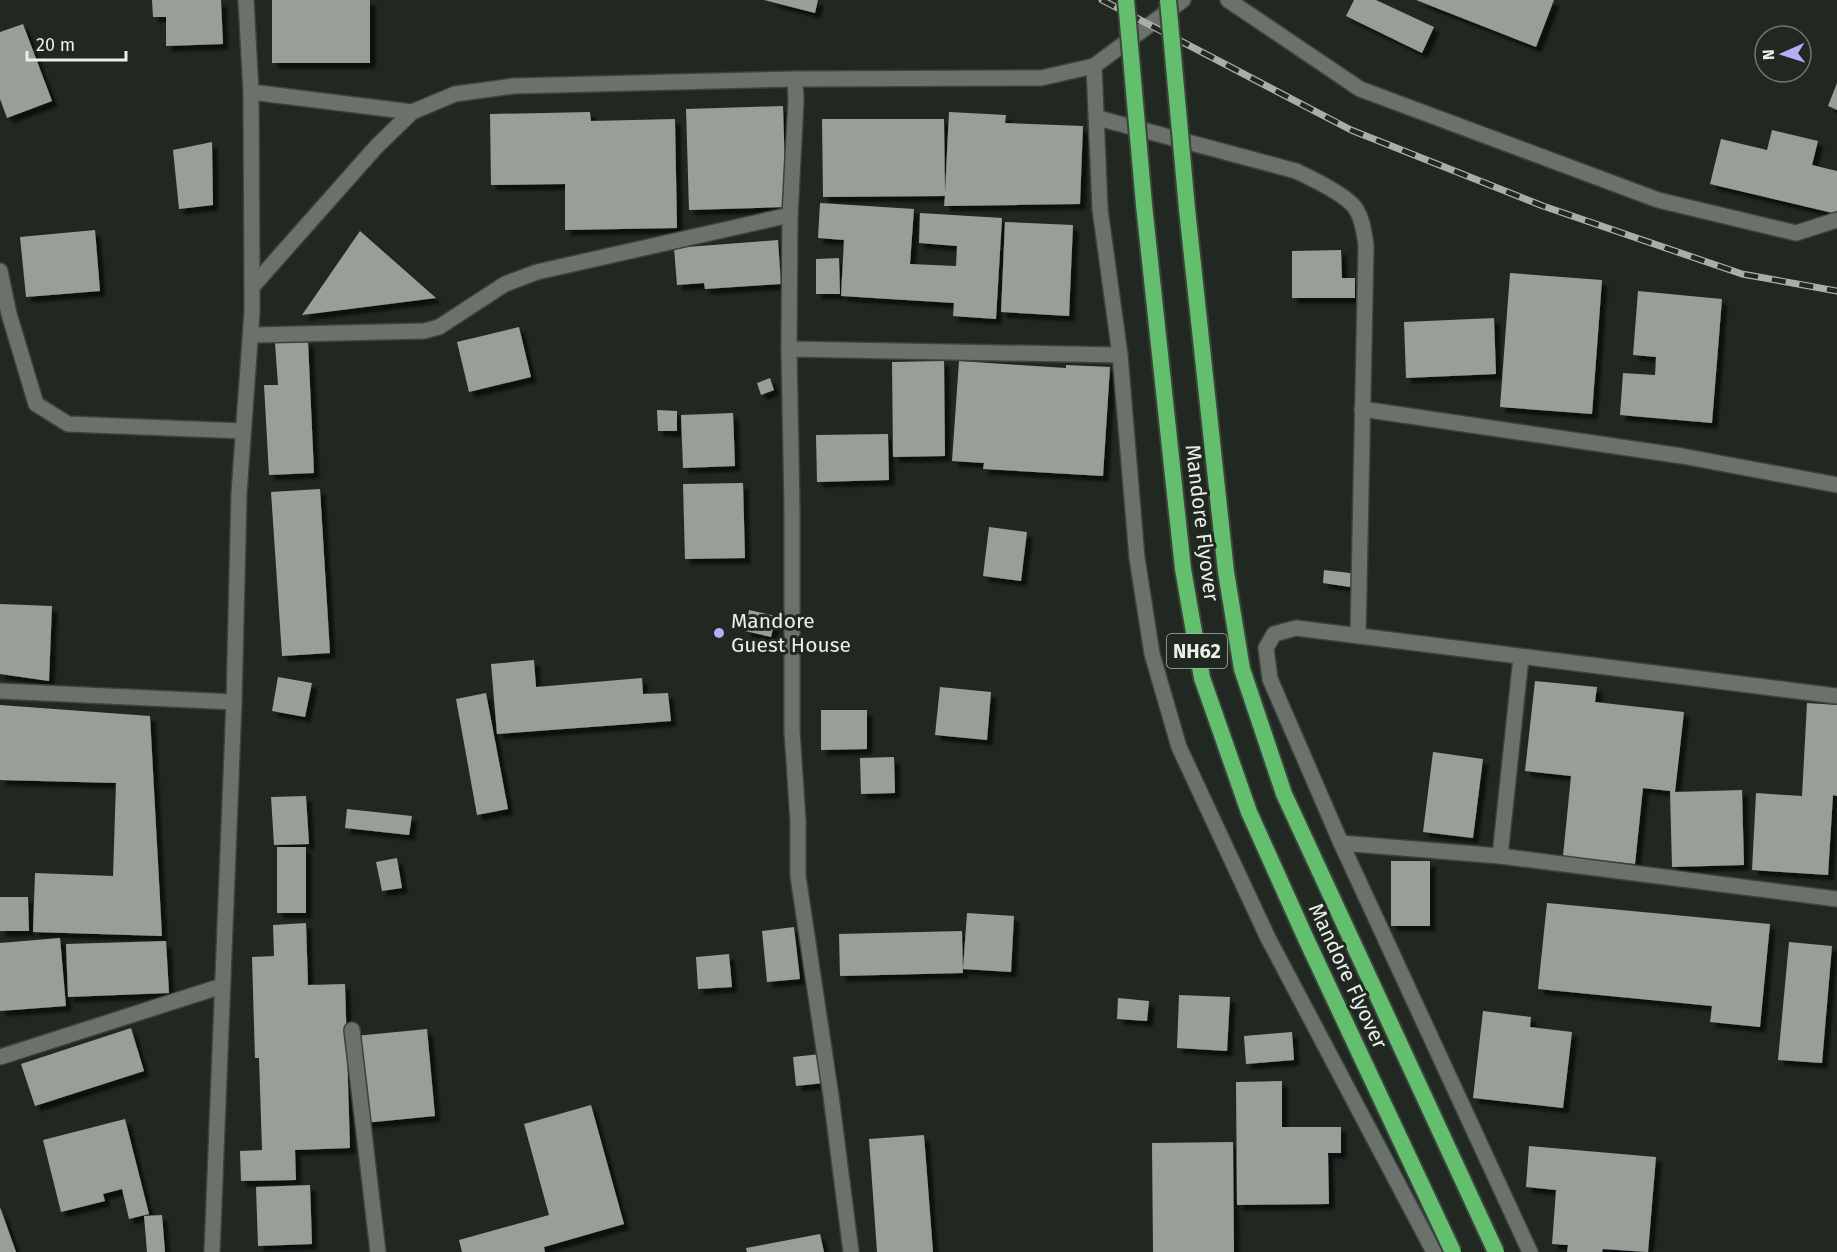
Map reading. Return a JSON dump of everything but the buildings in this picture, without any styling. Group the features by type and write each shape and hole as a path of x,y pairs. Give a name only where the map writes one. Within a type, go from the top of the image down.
{"highway":[{"name":"Mandore Flyover","path":"1126,0 1144,205 1183,569 1202,678 1248,812 1453,1252"},
{"name":"Mandore Flyover","path":"1168,0 1187,209 1224,561 1242,669 1284,794 1496,1252"}],"street":[{"path":"212,1252 234,702 239,493 251,335 251,92 246,0"},
{"path":"252,287 376,147 412,112 455,93 514,86 795,79 1041,78 1094,66 1183,0"},
{"path":"1228,0 1360,89 1658,200 1796,233 1837,220"},
{"path":"1094,66 1098,118 1100,209 1120,355 1137,558 1152,654 1179,747 1268,938 1434,1252"},
{"path":"795,79 796,101 790,215 789,349 792,731 798,821 798,876 831,1096 851,1252"},
{"path":"251,92 412,112"},
{"path":"1098,118 1296,171 1319,182 1355,207 1363,223 1366,245 1358,636"},
{"path":"251,335 424,331 439,327 505,284 537,272 790,215"},
{"path":"0,271 4,316 36,404 68,424 243,431"},
{"path":"789,349 1120,355"},
{"path":"1362,409 1682,456 1837,485"},
{"path":"1530,1252 1341,843 1270,679 1266,648 1274,634 1296,628 1837,696"},
{"path":"1500,856 1521,657"},
{"path":"0,691 234,702"},
{"path":"1341,843 1500,856 1837,899"},
{"path":"0,1058 222,986"},
{"path":"352,1030 378,1252"}],"railway":[{"path":"1102,0 1351,130 1543,206 1742,274 1837,291"}],"place":[{"name":"Mandore Guest House","path":"719,633"}]}
